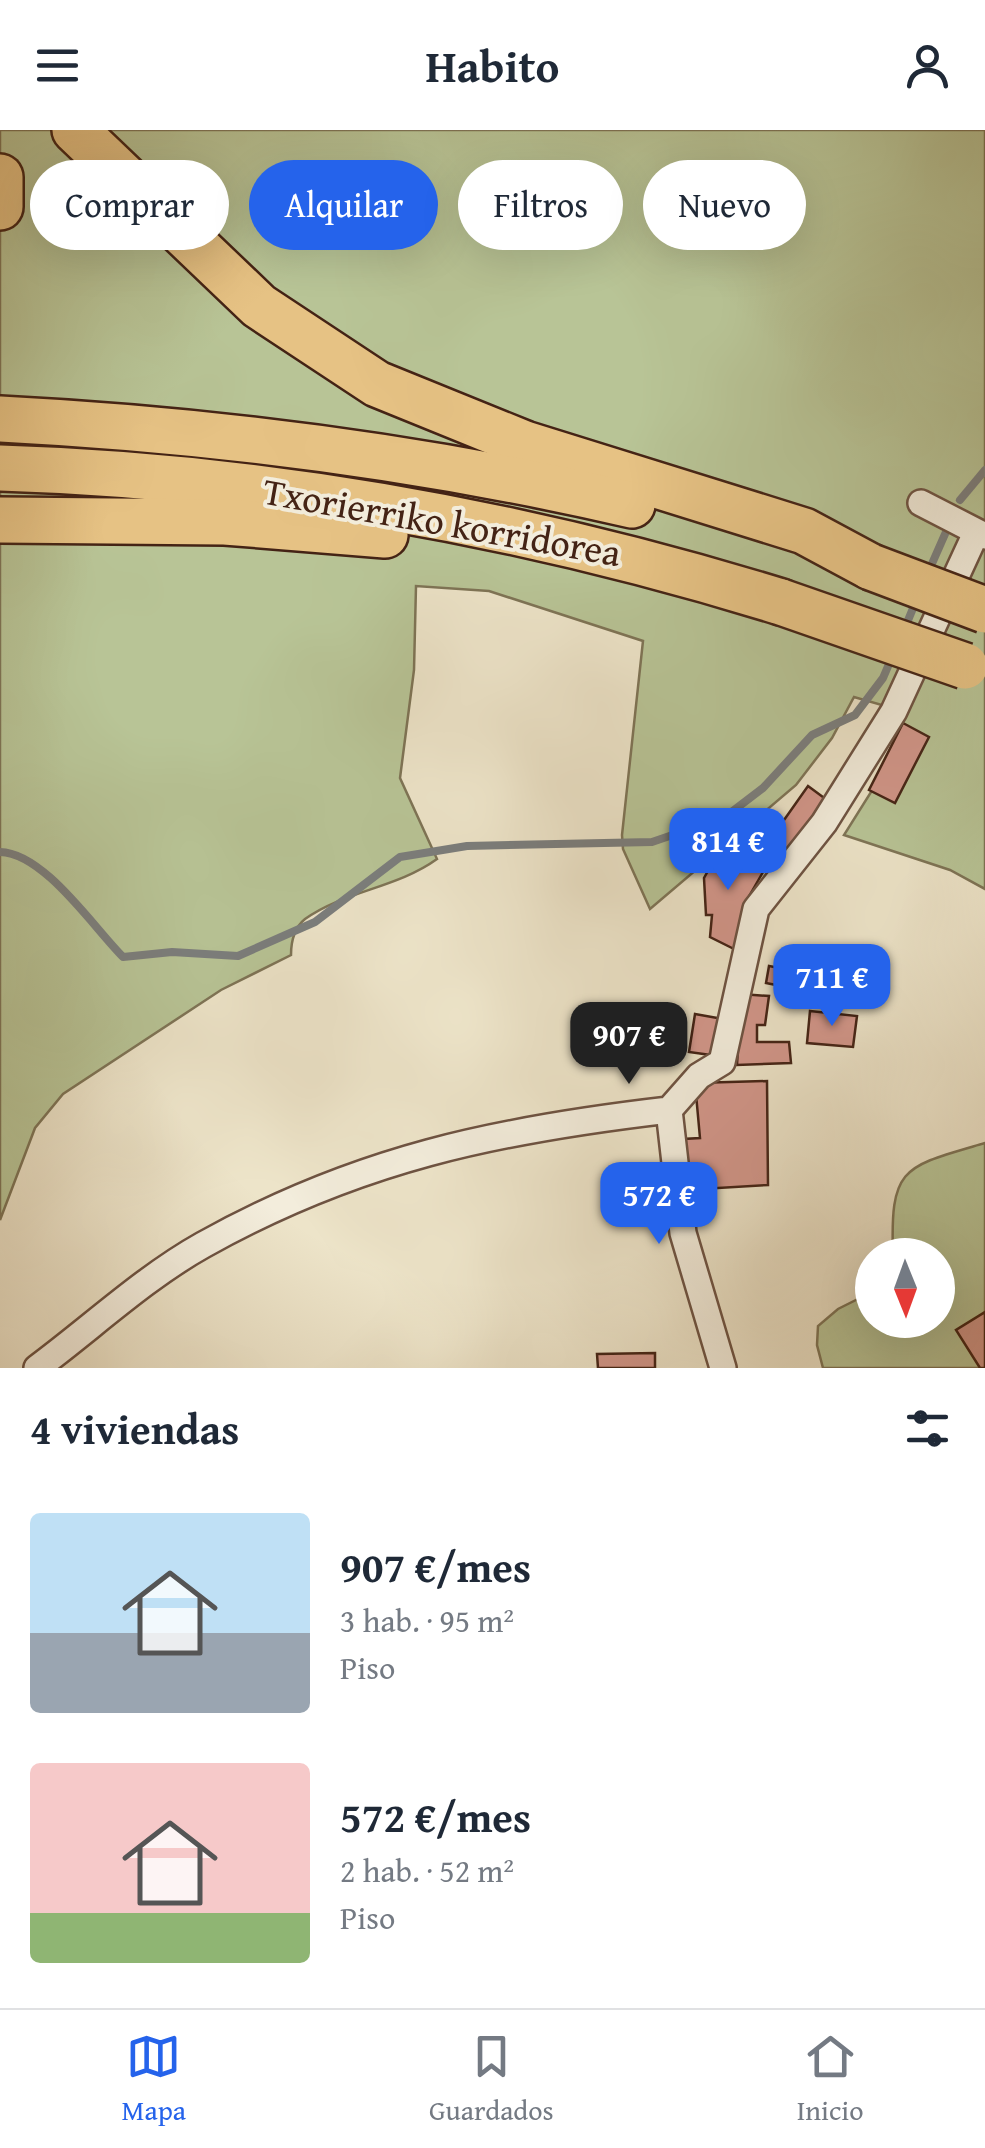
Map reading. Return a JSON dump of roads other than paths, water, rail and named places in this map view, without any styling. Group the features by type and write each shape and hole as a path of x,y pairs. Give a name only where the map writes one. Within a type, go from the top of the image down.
{"highway":[{"path":"76,130 259,306 377,384 525,444 803,539"},
{"path":"0,178 0,207"},
{"name":"Txorierriko korridorea","path":"0,419 178,431 380,456 604,498 803,539 985,610"},
{"name":"Txorierriko korridorea","path":"0,468 258,488 482,522 638,558 781,602 975,670"},
{"path":"0,520 225,522 356,531 581,565 781,602"}],"street":[{"path":"37,1368 199,1247 320,1185 438,1148 572,1121 669,1110 699,1076 722,1062 756,909 824,823 894,711 980,535 921,503"},
{"path":"669,1110 683,1233 723,1368"}],"waterway":[{"path":"960,500 985,470"},
{"path":"927,575 949,525"},
{"path":"904,630 916,601"},
{"path":"0,852 17,856 50,878 123,957 172,952 238,956 315,922 400,857 467,846 652,842 725,817 763,788 812,735 855,715 883,678 892,657"}]}
